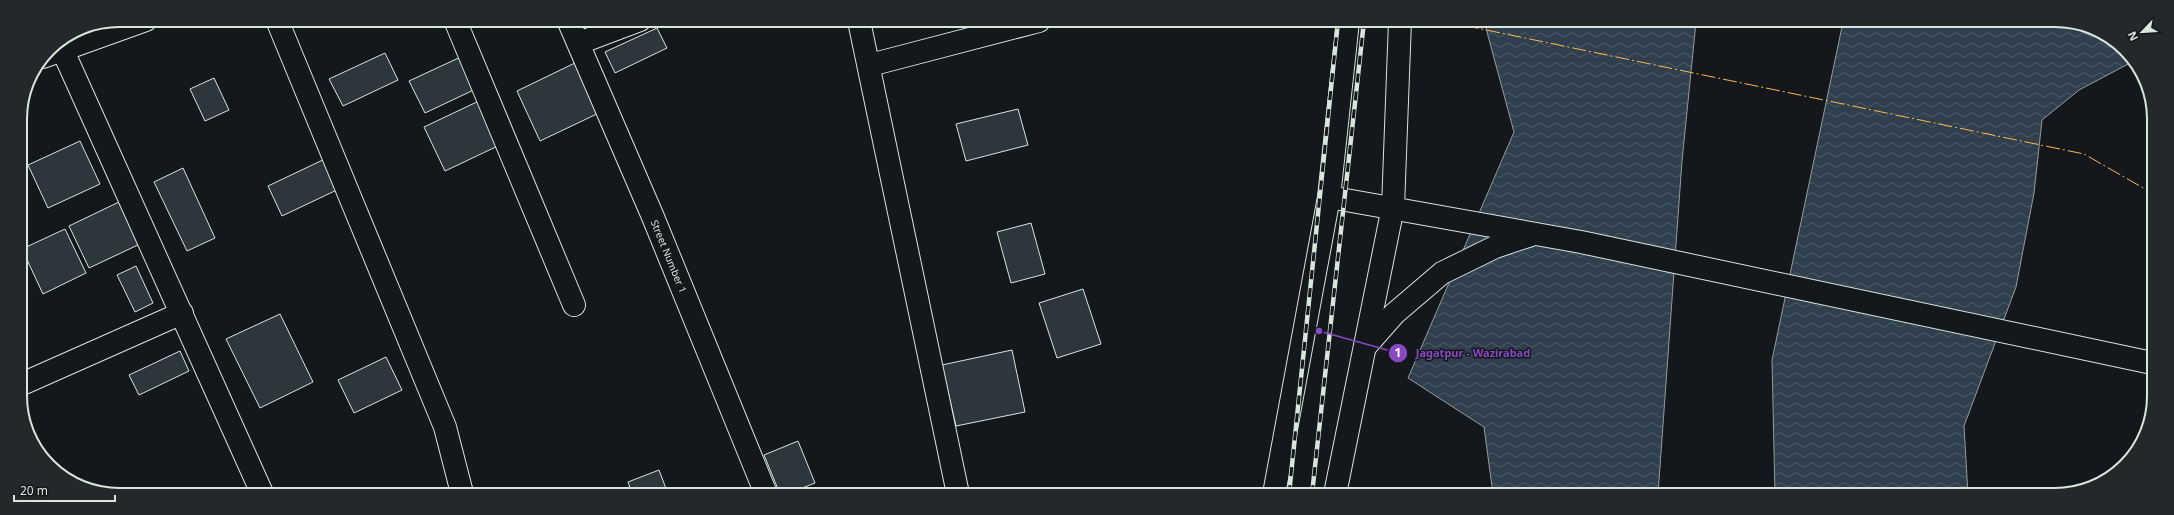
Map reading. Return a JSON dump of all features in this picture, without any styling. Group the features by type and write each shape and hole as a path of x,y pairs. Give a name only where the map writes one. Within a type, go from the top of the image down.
{"street":[{"path":"55,53 120,27"},
{"path":"280,27 445,427 461,488"},
{"path":"458,27 574,305"},
{"name":"Street Number 1","path":"571,27 653,217 764,488"},
{"path":"578,43 621,27"},
{"path":"860,27 870,65 957,488"},
{"path":"870,65 1016,27"},
{"path":"1275,488 1329,197 1347,27"},
{"path":"1336,488 1393,207 1400,27"},
{"path":"53,55 103,144 182,313 260,488"},
{"path":"1329,197 1393,207 1532,235 1581,242 2147,362"},
{"path":"1365,348 1394,314 1442,273 1495,247 1532,235"},
{"path":"27,382 182,313"}],"water":[{"path":"1486,27 1695,27 1682,161 1658,488 1492,488 1484,427 1408,378 1514,132"},
{"path":"1842,27 2061,27 2084,32 2111,46 2128,64 2079,90 2042,120 2034,193 2016,287 1964,426 1968,488 1775,488 1772,360"}],"building":[{"path":"657,28 667,48 615,73 605,52"},
{"path":"385,53 398,80 343,106 329,79"},
{"path":"465,55 480,87 425,113 409,81"},
{"path":"577,62 601,112 540,141 517,91"},
{"path":"214,78 229,110 205,121 190,89"},
{"path":"481,100 502,144 445,171 424,127"},
{"path":"1018,109 1028,145 966,161 956,124"},
{"path":"80,141 100,184 48,208 28,165"},
{"path":"327,158 341,188 282,216 268,186"},
{"path":"183,168 215,238 187,251 154,182"},
{"path":"119,202 140,244 89,268 69,226"},
{"path":"1031,223 1045,274 1011,283 997,232"},
{"path":"65,229 86,273 43,294 27,260 27,247"},
{"path":"136,266 153,303 135,312 117,275"},
{"path":"1083,289 1101,344 1057,358 1039,303"},
{"path":"280,314 313,382 260,408 226,339"},
{"path":"1012,350 1025,412 956,426 942,365"},
{"path":"180,351 189,371 139,395 129,375"},
{"path":"386,357 402,390 354,413 338,380"},
{"path":"798,441 815,483 802,488 778,488 764,455"},
{"path":"659,470 666,488 630,488 628,482"}],"railway":[{"path":"1290,488 1337,27"},
{"path":"1313,488 1363,27"}],"power":[{"path":"1472,27 2084,154 2147,190"}],"place":[{"name":"Jagatpur - Wazirabad","path":"1319,331"}]}
